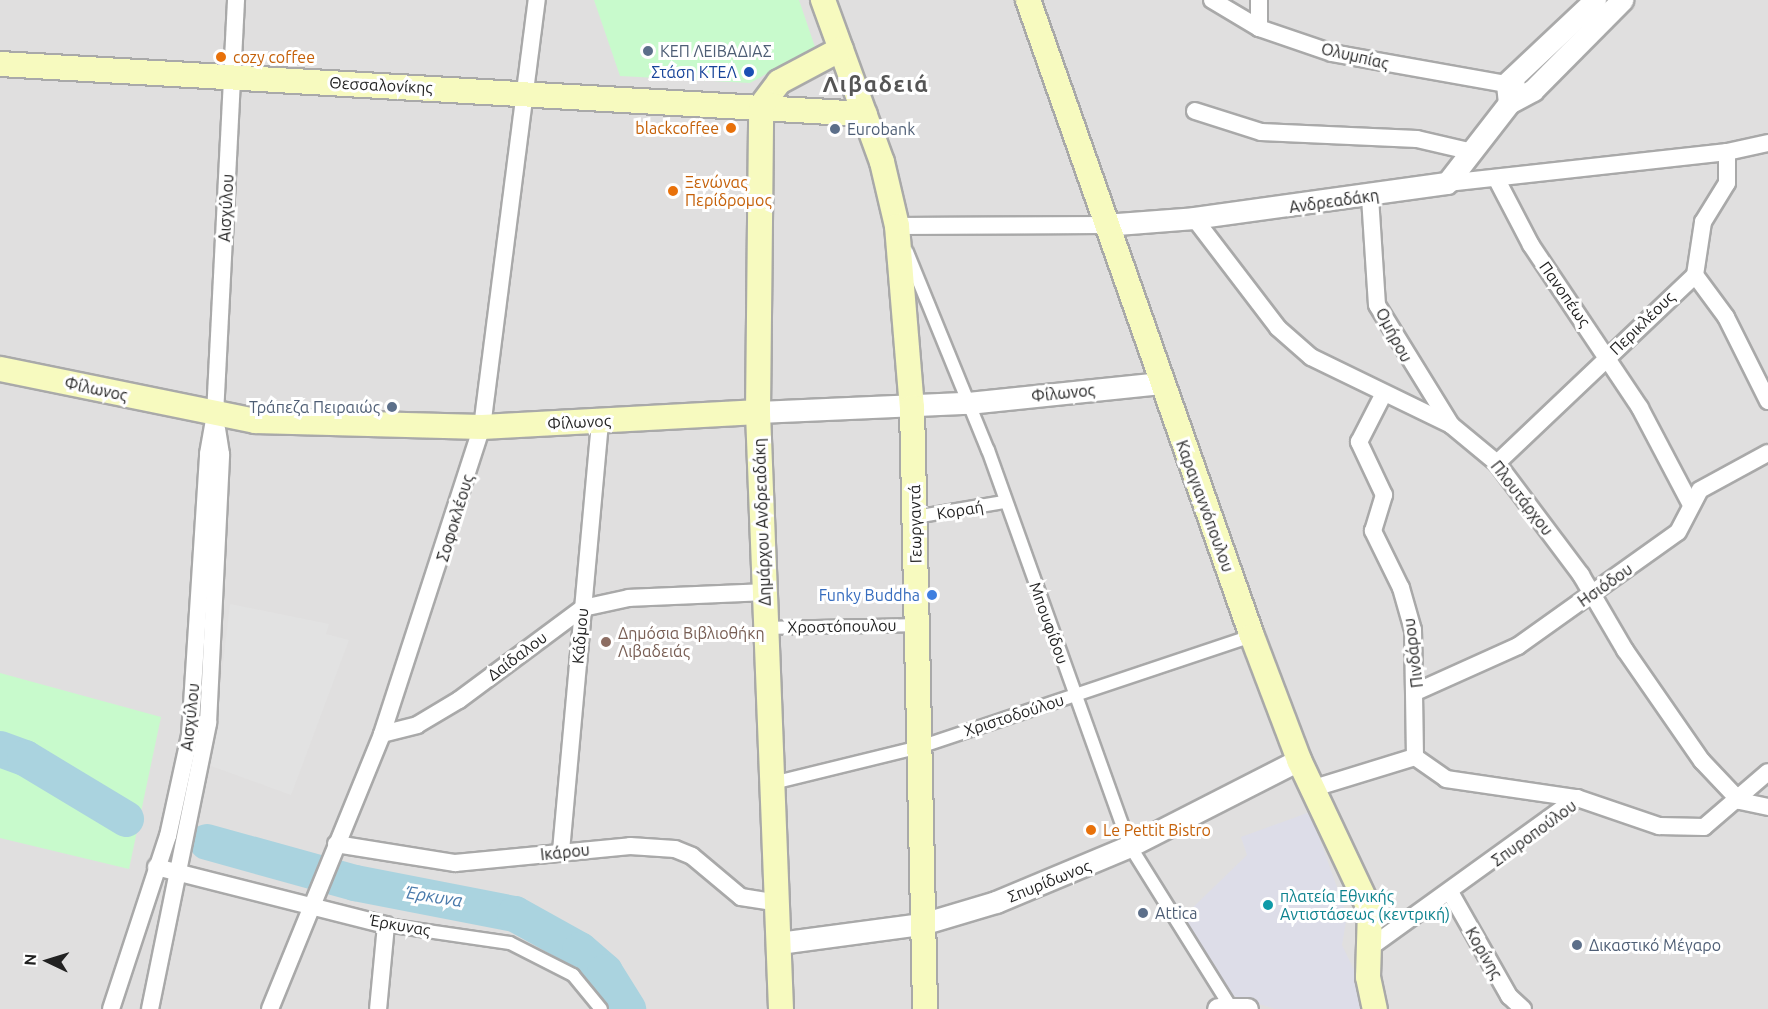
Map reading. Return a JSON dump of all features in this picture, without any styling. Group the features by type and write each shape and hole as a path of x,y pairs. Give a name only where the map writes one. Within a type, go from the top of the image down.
{"main road":[{"name":"Γεωργαντά","path":"823,0 865,114 897,226 912,407 920,747 921,924 925,1009"},
{"name":"Καραγιαννόπουλου","path":"1028,0 1104,225 1252,636 1299,760 1370,910 1372,946 1368,977 1375,1009"},
{"path":"761,106 779,82 841,49"},
{"name":"Θεσσαλονίκης","path":"0,64 761,106 865,114"},
{"name":"Δημάρχου Ανδρεαδάκη","path":"761,106 758,412 781,1009"},
{"name":"Φίλωνος","path":"0,369 215,416 482,427 758,412"}],"street":[{"name":"Αισχύλου","path":"111,1009 156,867 190,735 208,454 215,416 236,0"},
{"name":"Σοφοκλέους","path":"270,1009 382,734 482,427 537,0"},
{"name":"Ολυμπίας","path":"1212,0 1259,28 1332,53 1508,93"},
{"path":"1259,0 1259,28"},
{"path":"1447,183 1508,93 1595,0"},
{"path":"1508,93 1533,90 1622,0"},
{"path":"1195,111 1261,132 1417,139 1469,151"},
{"name":"Ανδρεαδάκη","path":"897,226 1104,225 1194,218 1370,196 1447,183 1727,152 1768,143"},
{"path":"1727,152 1727,183 1703,222 1695,275 1726,317 1768,401"},
{"name":"Πανοπέως","path":"1496,178 1531,245 1607,356 1690,503"},
{"name":"Ομήρου","path":"1370,196 1377,305 1451,425"},
{"name":"Πλουτάρχου","path":"1194,218 1278,327 1311,357 1383,395 1451,425 1497,463 1591,595 1702,761 1740,801"},
{"name":"Μπουφίδου","path":"897,226 968,403 1130,846 1232,1008"},
{"name":"Περικλέους","path":"1497,463 1607,356 1695,275"},
{"name":"Φίλωνος","path":"758,412 968,403 1161,383"},
{"name":"Πινδάρου","path":"1383,395 1359,442 1383,485 1383,504 1373,531 1401,588 1413,630 1418,691 1415,757"},
{"name":"Αισχύλου","path":"150,1009 203,765 213,664 221,454 215,416"},
{"name":"Κάδμου","path":"561,851 600,421"},
{"name":"Ησιόδου","path":"1418,691 1518,646 1678,532 1690,503 1700,490 1768,453"},
{"name":"Κοραή","path":"915,517 1004,502"},
{"name":"Δαίδαλου","path":"382,734 417,725 459,700 583,608 641,597 765,592"},
{"name":"Χροστόπουλου","path":"767,628 917,625"},
{"name":"Χριστοδούλου","path":"773,783 920,747 1252,636"},
{"path":"1314,788 1415,757 1446,779 1578,798"},
{"name":"Σπυρίδωνος","path":"779,943 921,924 996,902 1130,846 1299,760"},
{"name":"Σπυροπούλου","path":"1372,946 1578,798 1680,830 1704,827 1740,801 1767,774"},
{"path":"1740,801 1768,807"},
{"name":"Ικάρου","path":"334,849 455,863 561,851 675,849 692,856 741,897 777,903"},
{"name":"Έρκυνας","path":"156,867 386,925 510,943 573,975 601,1009"},
{"name":"Κορίνης","path":"1450,892 1509,996 1523,1009"},
{"path":"378,1009 386,925"}],"shaded area":[{"path":"0,0 1768,0 1768,1009 0,1009"},
{"path":"230,604 329,624 326,634 349,640 291,795 211,766"},
{"name":"πλατεία Εθνικής Αντιστάσεως (κεντρική)","path":"1310,812 1347,915 1342,945 1373,1009 1275,1009 1224,993 1183,917 1247,855 1241,837"}],"green space":[{"path":"594,0 799,0 815,47 750,83 620,76"},
{"path":"0,673 161,717 129,869 0,838"}],"waterway":[{"name":"Έρκυνα","path":"0,749 25,758 126,819"},
{"name":"Έρκυνα","path":"207,842 355,883 515,914 580,950 605,972 628,1009"}],"place":[{"name":"ΚΕΠ ΛΕΙΒΑΔΙΑΣ","path":"648,51"},
{"name":"cozy coffee","path":"221,57"},
{"name":"Στάση ΚΤΕΛ","path":"749,72"},
{"name":"blackcoffee","path":"731,128"},
{"name":"Eurobank","path":"835,129"},
{"name":"Ξενώνας Περίδρομος","path":"673,191"},
{"name":"Τράπεζα Πειραιώς","path":"392,407"},
{"name":"Funky Buddha","path":"932,595"},
{"name":"Δημόσια Βιβλιοθήκη Λιβαδειάς","path":"606,642"},
{"name":"Le Pettit Bistro","path":"1091,830"},
{"name":"πλατεία Εθνικής Αντιστάσεως (κεντρική)","path":"1268,905"},
{"name":"Attica","path":"1143,913"},
{"name":"Δικαστικό Μέγαρο","path":"1577,945"}],"district":[{"name":"Λιβαδειά","path":"876,84"}]}
